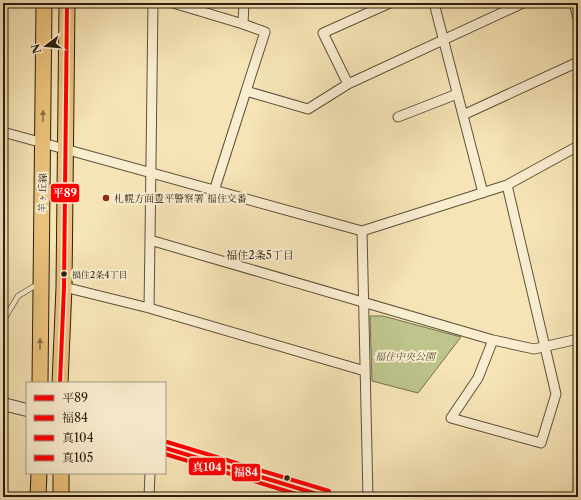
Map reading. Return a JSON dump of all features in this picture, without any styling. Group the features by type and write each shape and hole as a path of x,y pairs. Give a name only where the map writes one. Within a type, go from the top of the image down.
{"main road":[{"name":"羊ヶ丘線","path":"40,382 44,3"},
{"path":"60,382 64,287 67,3"},
{"path":"38,497 39,474"},
{"path":"61,474 61,497"}],"street":[{"path":"149,308 152,174 153,3"},
{"path":"173,3 265,32 214,190"},
{"path":"243,24 244,3"},
{"path":"348,84 323,33 390,3"},
{"path":"434,3 483,193"},
{"path":"246,90 308,109 348,84 522,3"},
{"path":"574,3 578,18"},
{"path":"462,114 578,62"},
{"path":"398,117 457,94"},
{"path":"3,132 362,231 507,185 578,148"},
{"path":"493,340 478,378 451,418 541,444 556,394 507,185"},
{"path":"362,231 368,497"},
{"path":"150,240 364,301 493,340 534,349 578,339"},
{"path":"64,287 149,308 365,371"},
{"path":"3,404 26,410"},
{"path":"166,448 327,497"},
{"path":"149,497 150,474"}],"lane":[{"path":"3,321 18,296 40,283"}],"green space":[{"name":"福住中央公園","path":"370,316 383,316 461,337 418,393 372,381"}],"waterway":[{"path":"223,3 228,5 256,3"}],"transit line":[{"name":"平89","path":"60,382 64,287 67,3"},
{"name":"真105","path":"167,442 329,491"},
{"name":"福84","path":"166,448 327,497"},
{"name":"真104","path":"166,454 306,497"}],"place":[{"name":"札幌方面豊平警察署 福住交番","path":"106,198"},
{"name":"福住2条4丁目","path":"64,274"}],"district":[{"name":"福住2条5丁目","path":"260,255"}]}
